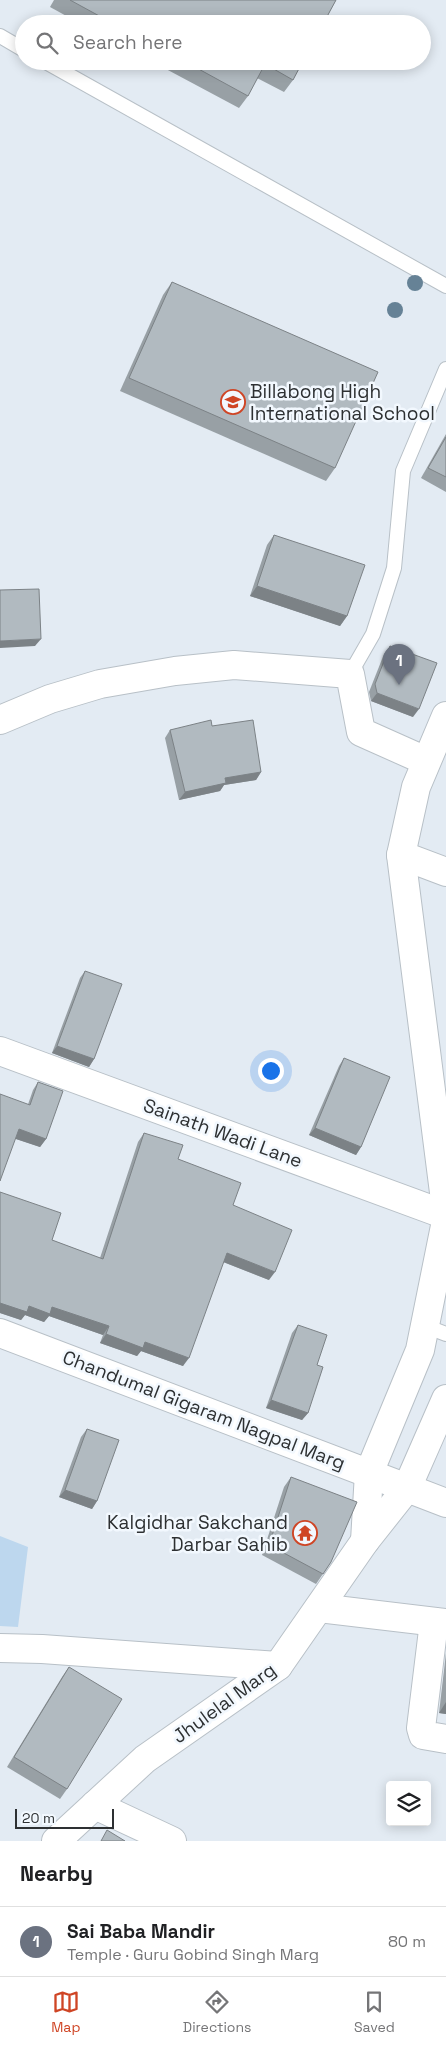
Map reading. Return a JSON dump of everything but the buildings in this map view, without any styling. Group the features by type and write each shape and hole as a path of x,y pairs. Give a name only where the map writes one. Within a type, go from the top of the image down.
{"street":[{"path":"0,720 50,699 100,684 175,671 234,665 350,674 361,732 426,761"},
{"path":"446,716 416,787 401,855 446,1208"},
{"path":"401,855 446,872"},
{"name":"Sainath Wadi Lane","path":"0,1051 446,1215"},
{"path":"365,1541 369,1473 420,1350 436,1330 446,1221"},
{"name":"Chandumal Gigaram Nagpal Marg","path":"0,1333 446,1504"},
{"name":"Jhulelal Marg","path":"56,1841 145,1759 278,1666 365,1541 407,1488 446,1399"},
{"path":"319,1608 440,1623 421,1728 423,1735 446,1739"},
{"path":"0,1648 42,1649 278,1666"},
{"path":"95,1805 172,1841"}],"lane":[{"path":"0,36 15,45"},
{"path":"60,70 446,286"},
{"path":"350,674 373,634 394,568 403,471 446,368"}],"shaded area":[{"path":"0,1536 28,1547 18,1627 0,1626"}],"place":[{"name":"Billabong High International School","path":"233,402"},
{"name":"Sai Baba Mandir","path":"399,685"},
{"name":"Kalgidhar Sakchand Darbar Sahib","path":"305,1533"}]}
